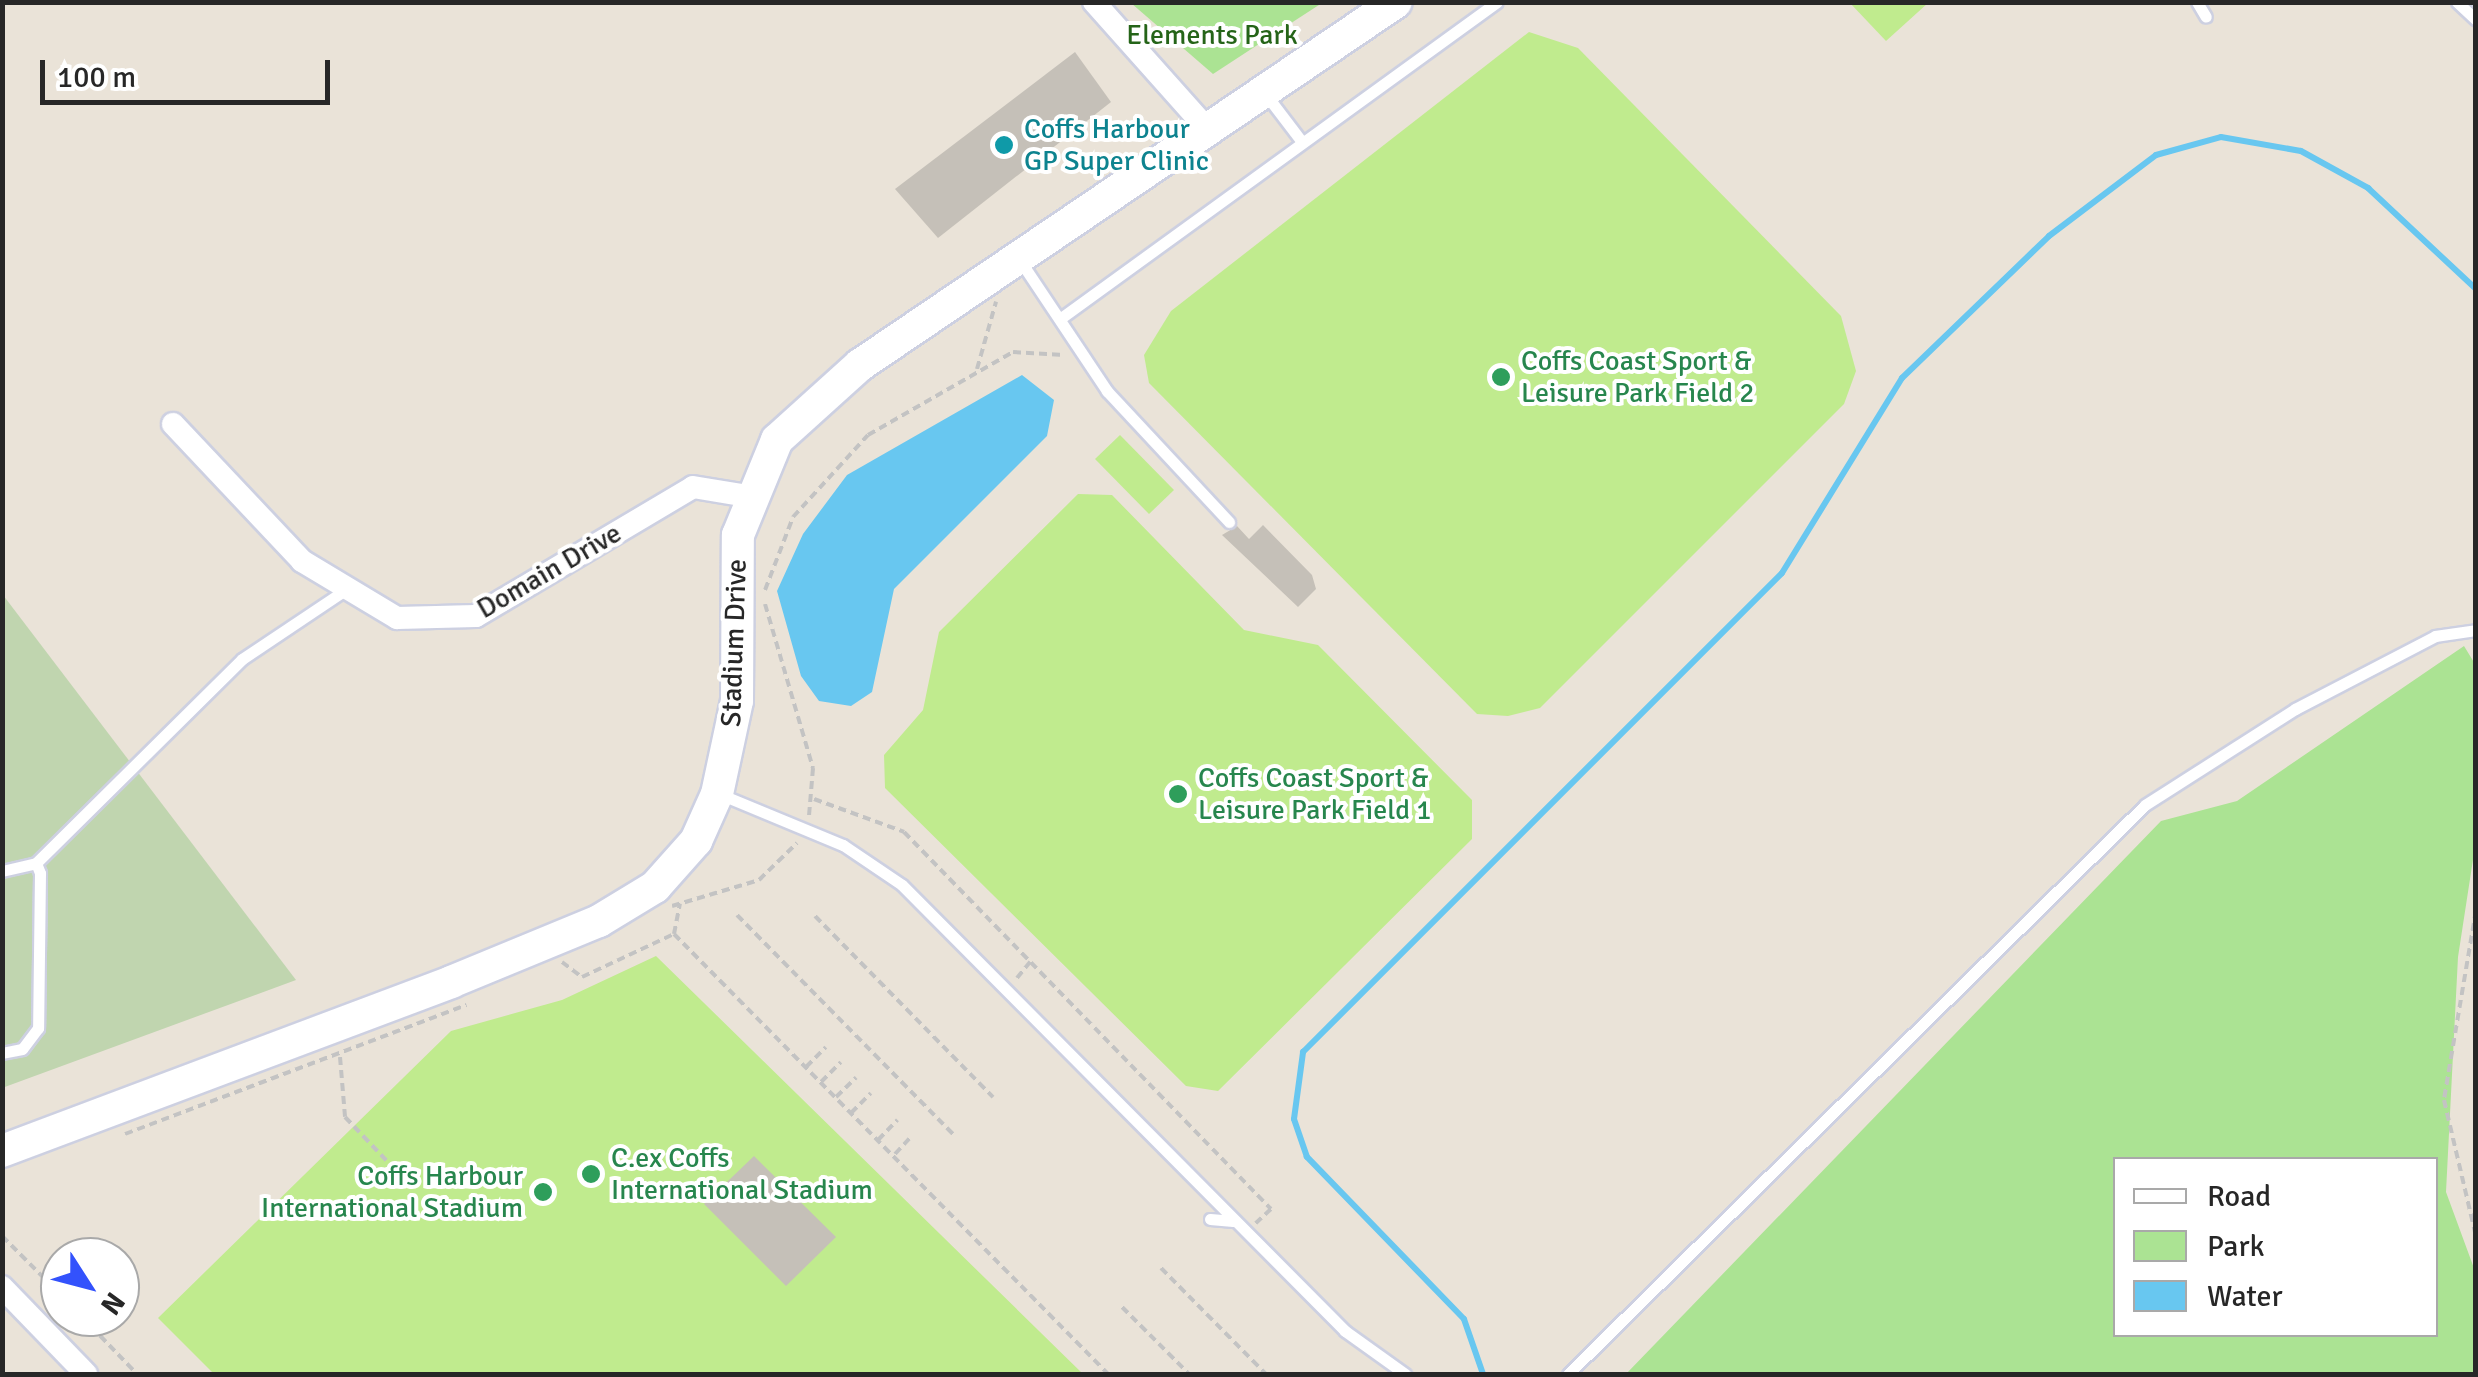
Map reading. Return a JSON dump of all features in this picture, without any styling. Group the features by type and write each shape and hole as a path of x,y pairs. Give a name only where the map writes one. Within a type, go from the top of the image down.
{"main road":[{"name":"Stadium Drive","path":"2,1151 629,906 696,841 717,794 736,701 734,588 748,496 805,410 986,280 1396,2"}],"street":[{"path":"1094,2 1208,130"},
{"name":"Domain Drive","path":"174,424 302,561 397,618 476,616 693,487 748,496"},
{"path":"2,1288 86,1374"}],"lane":[{"path":"1061,318 1497,2"},
{"path":"2196,2 2206,17"},
{"path":"2456,2 2476,20"},
{"path":"1265,92 1302,142"},
{"path":"1018,258 1136,425 1230,522"},
{"path":"2,872 36,863 242,659 345,590"},
{"path":"1568,1374 2096,848 2196,770 2435,636 2476,630"},
{"path":"717,794 843,845 891,876 1363,1348 1405,1374"},
{"path":"2,1053 22,1050 38,1028 36,863"},
{"path":"1210,1219 1233,1221"}],"path":[{"path":"977,370 995,315 986,280"},
{"path":"809,815 814,799 813,768 768,626 775,548 851,450 977,370 1032,348 1076,363"},
{"path":"814,799 899,829 1270,1209 1253,1226"},
{"path":"674,934 680,904"},
{"path":"2476,910 2444,1100 2476,1236"},
{"path":"737,915 955,1136"},
{"path":"815,916 994,1097"},
{"path":"561,960 582,977 674,934"},
{"path":"674,934 1108,1374"},
{"path":"1014,982 1030,962"},
{"path":"806,1067 826,1047"},
{"path":"340,1056 345,1117 406,1182"},
{"path":"821,1082 840,1062"},
{"path":"836,1097 856,1078"},
{"path":"851,1113 871,1093"},
{"path":"878,1140 898,1120"},
{"path":"893,1156 912,1136"},
{"path":"2,1236 40,1274"},
{"path":"1161,1268 1266,1374"},
{"path":"1122,1307 1189,1374"},
{"path":"101,1337 137,1374"}],"green space":[{"name":"Elements Park","path":"1131,3 1322,3 1213,74"},
{"path":"1850,3 1928,3 1886,41"},
{"name":"Coffs Coast Sport & Leisure Park Field 2","path":"1529,32 1578,48 1841,316 1856,371 1844,404 1540,708 1508,716 1477,714 1149,383 1144,355 1171,311"},
{"path":"1120,435 1174,490 1149,514 1095,459"},
{"name":"Coffs Coast Sport & Leisure Park Field 1","path":"1078,494 1112,495 1244,630 1318,645 1472,800 1472,839 1218,1091 1186,1086 885,788 884,755 923,710 939,632"},
{"path":"3,595 296,980 2,1088"},
{"path":"2464,646 2475,664 2476,840 2458,957 2446,1192 2475,1271 2475,1374 1626,1374 2161,821 2237,801"},
{"name":"C.ex Coffs International Stadium","path":"656,956 1083,1374 214,1374 158,1318 451,1031 562,1000"}],"water":[{"path":"1022,375 1054,400 1047,436 894,589 872,692 851,706 819,701 801,676 777,591 803,534 847,475"}],"building":[{"name":"Coffs Harbour GP Super Clinic","path":"1075,52 1111,102 938,238 895,189"},
{"path":"1263,525 1312,575 1316,589 1298,607 1222,535 1237,526 1249,539"},
{"path":"754,1156 836,1237 786,1286 704,1204"}],"waterway":[{"path":"1483,1374 1464,1319 1307,1157 1294,1119 1303,1052 1782,573 1902,378 2049,236 2156,155 2221,137 2301,151 2368,188 2476,289"}],"place":[{"name":"Coffs Harbour GP Super Clinic","path":"1004,145"},
{"name":"Coffs Coast Sport & Leisure Park Field 2","path":"1501,377"},
{"name":"Coffs Coast Sport & Leisure Park Field 1","path":"1178,794"},
{"name":"C.ex Coffs International Stadium","path":"591,1174"},
{"name":"Coffs Harbour International Stadium","path":"543,1192"}]}
